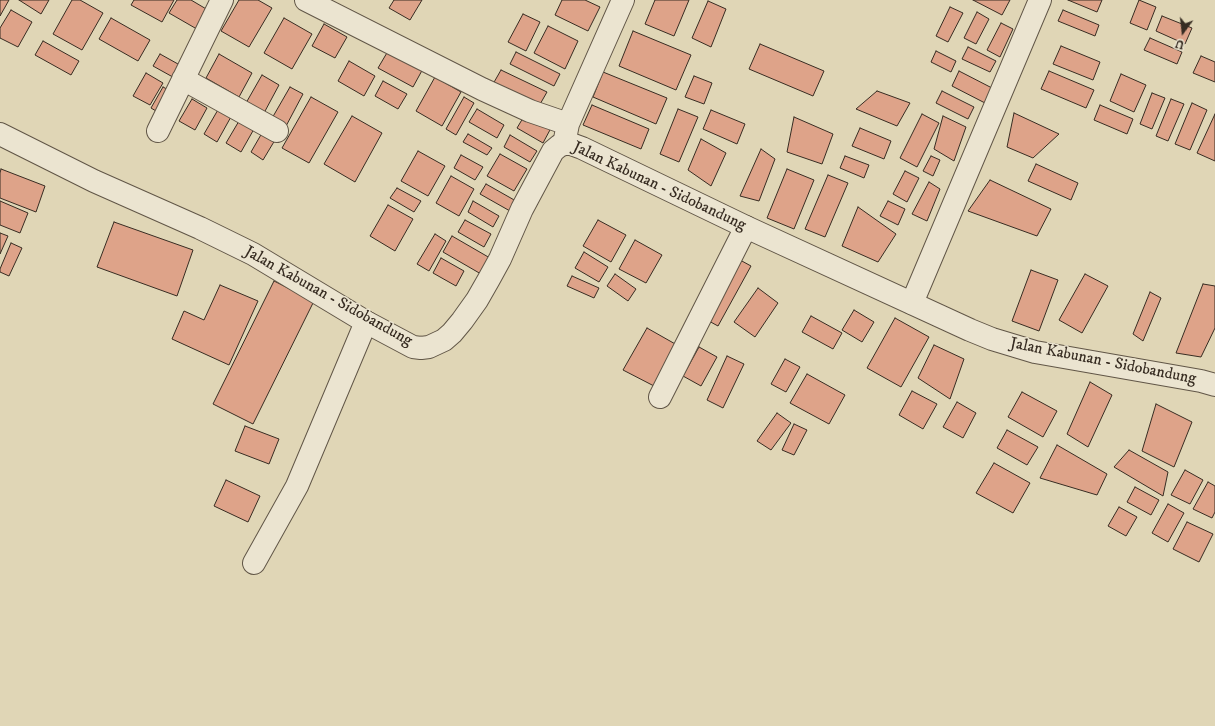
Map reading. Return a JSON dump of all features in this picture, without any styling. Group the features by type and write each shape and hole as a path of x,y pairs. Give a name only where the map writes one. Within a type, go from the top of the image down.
{"street":[{"path":"158,131 222,0"},
{"path":"306,0 495,95 530,111 566,134 623,0"},
{"path":"912,303 1040,0"},
{"path":"184,79 277,131"},
{"name":"Jalan Kabunan - Sidobandung","path":"0,134 94,181 200,228 253,254 366,322 413,346 421,348 429,347 444,340 452,333 477,300 503,252 522,209 540,174 553,151 559,146 566,134"},
{"name":"Jalan Kabunan - Sidobandung","path":"566,134 571,144 746,227 985,336 1028,350 1201,381 1215,385"},
{"path":"660,397 746,227"},
{"path":"254,563 297,486 366,322"}],"building":[{"path":"0,0 9,0 0,16"},
{"path":"19,0 49,0 41,14"},
{"path":"72,0 80,0 103,13 82,50 53,34"},
{"path":"134,0 174,0 162,22 131,5"},
{"path":"177,0 191,0 213,13 202,32 169,13"},
{"path":"239,0 258,0 272,8 249,47 221,31"},
{"path":"394,0 422,0 410,20 389,8"},
{"path":"562,0 585,0 600,7 588,31 555,15"},
{"path":"655,0 689,0 674,36 645,24"},
{"path":"973,0 1010,0 1002,15"},
{"path":"1068,0 1102,0 1097,12"},
{"path":"1139,0 1156,7 1147,30 1130,23"},
{"path":"708,1 726,9 711,47 692,38"},
{"path":"950,7 963,13 948,42 936,36"},
{"path":"11,10 32,22 18,47 0,38 0,28"},
{"path":"1063,10 1099,25 1095,36 1058,21"},
{"path":"977,12 989,19 976,44 964,38"},
{"path":"523,14 540,22 526,51 508,42"},
{"path":"1162,16 1192,28 1185,44 1156,31"},
{"path":"111,18 150,40 138,61 99,39"},
{"path":"284,18 312,34 292,69 264,53"},
{"path":"1001,23 1013,29 1000,57 987,50"},
{"path":"324,24 347,37 335,58 312,46"},
{"path":"548,26 578,41 565,69 534,53"},
{"path":"633,31 691,55 676,90 619,66"},
{"path":"1150,38 1182,52 1177,64 1144,50"},
{"path":"43,41 79,61 71,75 35,55"},
{"path":"760,44 824,71 813,96 749,69"},
{"path":"391,46 425,65 413,87 378,68"},
{"path":"1061,46 1100,62 1093,80 1053,64"},
{"path":"968,47 996,61 990,72 962,59"},
{"path":"936,51 956,61 951,72 931,62"},
{"path":"516,52 560,74 554,86 510,64"},
{"path":"160,54 187,69 180,81 153,66"},
{"path":"219,54 252,73 239,97 206,78"},
{"path":"1201,56 1215,62 1215,82 1193,73"},
{"path":"349,61 375,76 364,96 338,81"},
{"path":"501,70 547,92 539,106 493,84"},
{"path":"959,71 992,88 985,103 952,86"},
{"path":"1049,71 1094,90 1086,108 1041,89"},
{"path":"603,72 667,98 656,124 593,97"},
{"path":"146,73 163,83 150,105 133,96"},
{"path":"1121,74 1146,85 1134,112 1110,101"},
{"path":"262,75 279,85 264,113 246,103"},
{"path":"694,76 712,83 704,104 685,97"},
{"path":"435,77 461,92 442,126 416,111"},
{"path":"383,81 407,94 398,109 375,96"},
{"path":"163,87 174,93 161,114 151,108"},
{"path":"290,87 303,94 285,128 271,120"},
{"path":"877,91 910,103 897,126 856,109"},
{"path":"942,91 974,107 968,119 936,103"},
{"path":"1152,93 1165,98 1152,129 1140,124"},
{"path":"311,97 338,112 309,163 282,148"},
{"path":"464,97 474,103 456,135 446,129"},
{"path":"192,99 207,108 195,130 179,121"},
{"path":"1171,99 1184,104 1168,141 1156,136"},
{"path":"1192,103 1207,110 1190,150 1175,144"},
{"path":"592,105 649,129 641,149 583,125"},
{"path":"1100,105 1133,119 1127,134 1094,120"},
{"path":"219,108 232,115 217,142 204,134"},
{"path":"477,109 504,125 497,138 469,122"},
{"path":"678,109 698,117 679,162 660,154"},
{"path":"711,110 745,124 737,144 703,129"},
{"path":"526,113 551,128 543,143 517,128"},
{"path":"1014,113 1059,134 1033,158 1007,147"},
{"path":"922,114 939,123 917,167 900,158"},
{"path":"1215,114 1215,161 1197,153"},
{"path":"352,116 382,133 355,182 324,164"},
{"path":"943,116 966,127 954,161 934,149"},
{"path":"794,117 833,134 822,164 787,152"},
{"path":"239,121 254,129 241,152 226,143"},
{"path":"860,128 891,141 884,159 852,146"},
{"path":"262,133 275,140 263,160 251,152"},
{"path":"468,134 492,148 487,155 463,142"},
{"path":"510,135 537,151 530,162 504,147"},
{"path":"701,139 726,153 711,186 688,170"},
{"path":"761,149 775,159 759,201 740,196"},
{"path":"418,151 445,166 428,196 401,181"},
{"path":"500,154 527,169 514,191 487,176"},
{"path":"461,155 483,167 475,180 454,168"},
{"path":"845,156 869,165 864,178 840,168"},
{"path":"931,156 940,160 933,176 923,171"},
{"path":"1036,164 1078,183 1071,200 1028,181"},
{"path":"1,169 45,186 36,212 0,198"},
{"path":"787,169 814,180 794,229 767,218"},
{"path":"905,171 919,178 907,202 893,194"},
{"path":"828,175 848,183 825,237 805,229"},
{"path":"451,176 474,189 459,216 436,203"},
{"path":"990,180 1051,209 1037,236 968,211"},
{"path":"929,182 940,189 927,221 912,214"},
{"path":"486,184 516,201 510,211 480,194"},
{"path":"397,188 421,201 414,212 390,198"},
{"path":"0,201 28,213 20,233 0,225"},
{"path":"473,201 499,216 493,227 468,212"},
{"path":"888,201 905,209 898,225 880,216"},
{"path":"388,205 413,219 395,251 370,236"},
{"path":"858,207 896,234 878,262 842,246"},
{"path":"465,220 491,234 484,247 458,232"},
{"path":"598,220 626,235 611,262 583,246"},
{"path":"114,222 193,250 177,296 97,267"},
{"path":"0,233 8,236 0,254"},
{"path":"435,234 446,241 429,271 417,264"},
{"path":"452,236 490,258 481,274 443,252"},
{"path":"635,240 662,255 646,283 619,269"},
{"path":"11,243 22,248 9,276 0,272 0,269"},
{"path":"584,252 608,267 599,282 575,268"},
{"path":"441,258 464,271 456,286 433,273"},
{"path":"740,260 751,266 718,326 707,320"},
{"path":"1031,270 1058,280 1039,331 1012,321"},
{"path":"615,274 636,289 628,301 607,286"},
{"path":"1085,274 1108,286 1082,333 1059,320"},
{"path":"572,276 599,288 594,298 567,286"},
{"path":"274,281 314,301 253,424 213,404"},
{"path":"1203,284 1215,286 1215,328 1201,357 1176,353"},
{"path":"220,285 258,301 229,365 172,339 184,311 204,320"},
{"path":"758,288 778,303 755,337 734,322"},
{"path":"1150,292 1161,298 1143,341 1133,334"},
{"path":"854,310 874,322 862,342 842,330"},
{"path":"811,316 842,333 833,349 802,332"},
{"path":"895,318 929,337 901,387 867,368"},
{"path":"647,328 677,345 654,386 623,370"},
{"path":"934,345 964,359 950,399 918,378"},
{"path":"699,347 717,357 701,386 683,376"},
{"path":"727,356 744,364 723,408 707,400"},
{"path":"785,359 800,367 786,392 771,384"},
{"path":"807,374 845,395 829,424 790,403"},
{"path":"1090,382 1112,395 1088,447 1067,434"},
{"path":"912,391 937,404 923,429 899,415"},
{"path":"1022,392 1057,411 1043,437 1008,417"},
{"path":"957,402 976,413 963,438 943,427"},
{"path":"1156,404 1192,422 1174,467 1142,451"},
{"path":"777,413 791,423 771,450 757,441"},
{"path":"794,424 807,430 794,455 782,450"},
{"path":"245,426 279,439 269,464 235,451"},
{"path":"1007,430 1038,447 1027,465 997,448"},
{"path":"1057,445 1107,474 1097,495 1040,478"},
{"path":"1129,450 1168,472 1163,496 1114,467"},
{"path":"994,463 1030,483 1013,513 976,493"},
{"path":"1185,470 1203,480 1190,504 1171,495"},
{"path":"226,480 260,496 248,522 214,506"},
{"path":"1208,482 1215,486 1215,512 1212,518 1193,509"},
{"path":"1135,487 1159,500 1151,515 1127,502"},
{"path":"1168,504 1184,513 1168,542 1152,533"},
{"path":"1119,507 1137,517 1126,536 1108,526"},
{"path":"1187,522 1213,534 1199,562 1173,549"}]}
